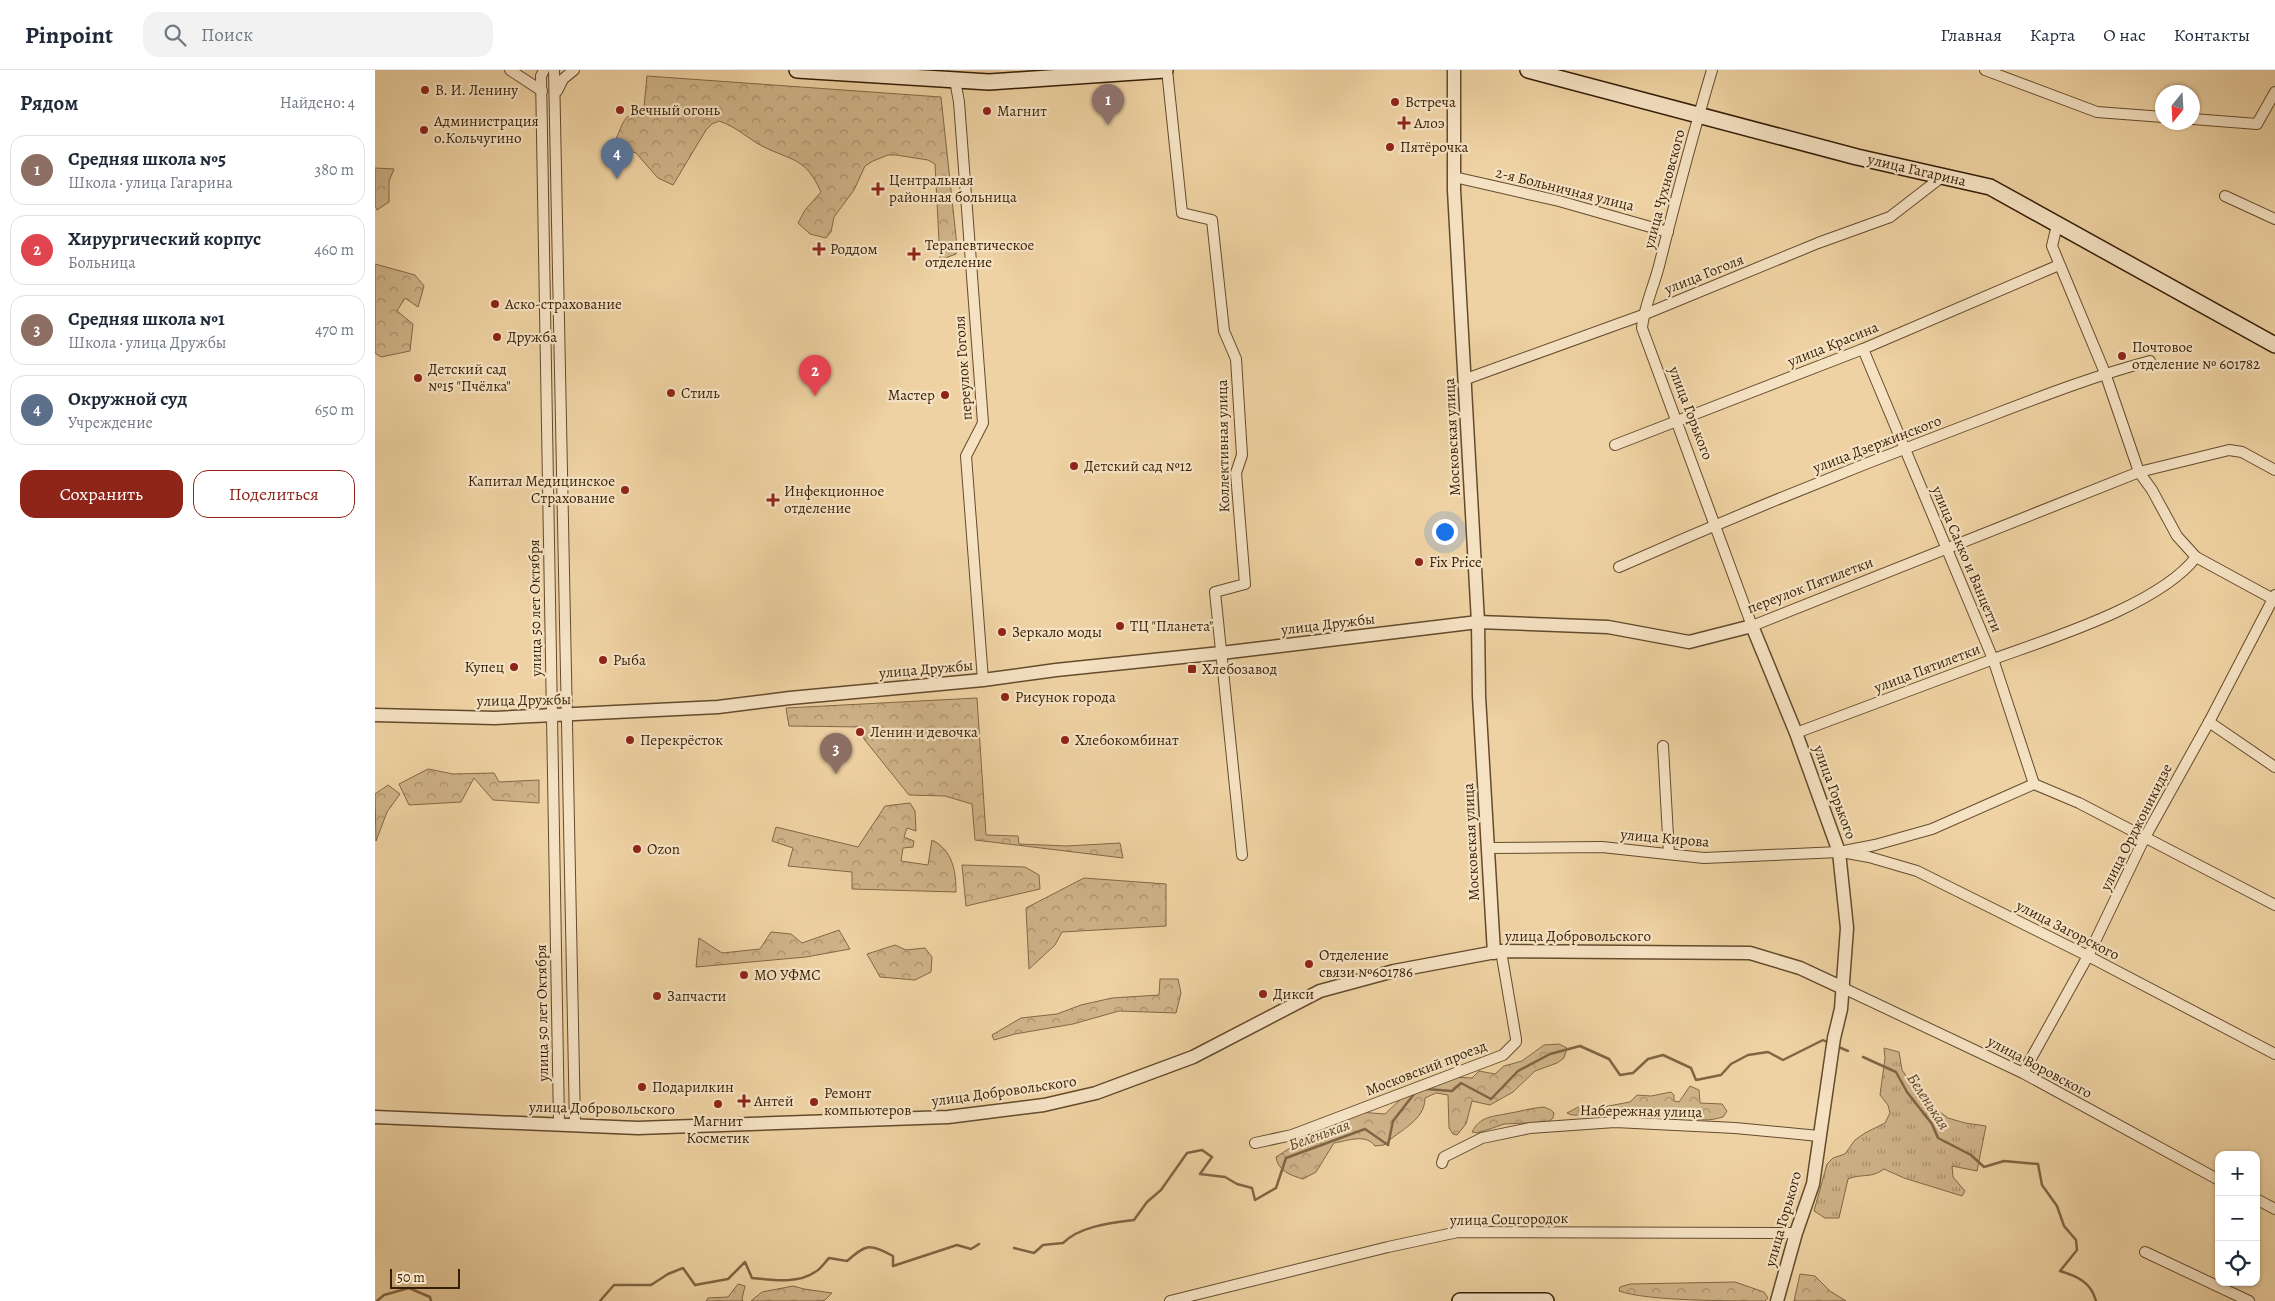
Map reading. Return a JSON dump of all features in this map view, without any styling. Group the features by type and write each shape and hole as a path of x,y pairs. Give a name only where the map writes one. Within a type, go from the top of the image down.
{"main road":[{"path":"797,70 947,76 989,82 1166,70"},
{"name":"улица Гагарина","path":"1528,70 1857,157 1990,187 2275,345"},
{"path":"1460,1301 1546,1301"}],"street":[{"path":"510,70 542,92"},
{"name":"улица 50 лет Октября","path":"544,70 541,76 559,1124"},
{"name":"улица 50 лет Октября","path":"554,70 556,95 575,1125"},
{"path":"556,95 563,79 574,70"},
{"name":"Коллективная улица","path":"1166,70 1182,213 1212,220 1224,331 1236,359 1242,455 1236,473 1245,584 1215,592 1242,855"},
{"name":"Московская улица","path":"1454,70 1454,177 1478,622 1479,696 1497,952"},
{"name":"улица Чухновского","path":"1643,315 1655,282 1712,70"},
{"path":"1985,70 2097,112 2155,116"},
{"name":"переулок Гоголя","path":"947,76 959,102 983,423 966,456 983,680"},
{"path":"2200,120 2257,124 2275,92"},
{"name":"улица Гоголя","path":"1466,379 1643,315 1819,243 1890,217 1943,176"},
{"name":"2-я Больничная улица","path":"1454,177 1559,201 1668,232"},
{"path":"2225,196 2275,219"},
{"path":"2057,225 2052,246 2105,373 2139,472 2152,490 2177,536 2196,557 2274,598"},
{"name":"улица Красина","path":"1615,445 1863,349 2059,266"},
{"name":"улица Горького","path":"1643,315 1642,328 1716,524 1752,626 1796,733 1839,852 1847,928 1843,988 1813,1184 1796,1233 1777,1301"},
{"name":"улица Сакко и Ванцетти","path":"1863,349 1993,659 2034,784"},
{"name":"улица Дзержинского","path":"1619,567 1716,524 1905,448 2105,373 2150,361"},
{"name":"переулок Пятилетки","path":"1478,622 1608,627 1689,642 1752,626 2139,472 2229,450 2242,452 2275,470"},
{"name":"улица Пятилетки","path":"1796,733 2065,633 2145,597 2188,568 2196,557"},
{"name":"улица Орджоникидзе","path":"2023,1073 2088,956 2144,839 2209,722 2274,598"},
{"name":"улица Дружбы","path":"375,715 495,718 568,716 718,707 789,698 983,680 1478,622"},
{"path":"2209,722 2275,767"},
{"path":"1663,746 1669,854"},
{"path":"1839,852 1875,845 1932,829 2034,784 2079,803 2144,839 2275,905"},
{"name":"улица Кирова","path":"1489,848 1602,847 1705,858 1839,852"},
{"name":"улица Загорского","path":"1839,852 1869,857 1917,871 2088,956 2275,1054"},
{"name":"улица Добровольского","path":"375,1117 639,1128 949,1117 1044,1105 1096,1093 1193,1057 1320,992 1394,972 1497,952 1750,954 1800,968 1843,988"},
{"name":"Московский проезд","path":"1255,1143 1292,1135 1503,1055 1516,1039 1497,952"},
{"name":"улица Воровского","path":"1843,988 2023,1073 2215,1178"},
{"name":"Набережная улица","path":"1442,1163 1444,1157 1482,1138 1530,1128 1615,1122 1732,1127 1819,1136"},
{"path":"2260,1201 2274,1205"},
{"name":"улица Соцгородок","path":"1170,1301 1387,1247 1458,1232 1796,1233"},
{"path":"2145,1252 2249,1301"}],"green space":[{"path":"647,76 941,97 957,246 956,254 940,260 935,164 928,160 888,155 865,166 854,190 834,217 831,232 826,238 810,234 798,223 805,210 821,192 810,172 797,162 762,146 731,126 719,121 712,124 706,130 673,185 658,178 636,153 620,147 616,139 625,119 644,107"},
{"path":"375,168 394,169 389,181 389,202 377,210 375,206"},
{"path":"375,264 415,275 424,286 418,307 405,298 397,311 413,324 410,351 381,357 375,353"},
{"path":"977,698 986,835 1018,836 1019,844 1067,846 1120,843 1123,858 975,840 972,804 945,796 909,795 864,739 862,727 789,726 786,708"},
{"path":"428,769 453,774 494,773 499,782 539,780 539,803 493,800 474,778 461,802 409,805 399,784"},
{"path":"388,785 400,794 387,812 376,841 375,794"},
{"path":"910,803 915,811 916,831 907,828 904,837 914,841 913,847 903,848 901,861 928,865 932,840 945,850 952,862 956,892 852,889 852,872 788,866 793,848 772,841 776,827 858,847 885,806"},
{"path":"962,865 1025,867 1039,875 1040,889 966,906"},
{"path":"1084,878 1166,884 1166,926 1062,932 1055,945 1029,969 1026,908"},
{"path":"839,930 850,949 806,957 696,967 699,938 722,953 760,949 771,932 791,934 802,943"},
{"path":"895,945 906,950 925,948 932,957 931,972 915,980 880,977 867,954"},
{"path":"1160,979 1178,979 1181,993 1176,1013 1119,1011 1073,1024 1015,1034 994,1040 992,1035 1021,1018 1057,1014 1081,1005 1112,998 1159,995"},
{"path":"1559,1044 1567,1048 1564,1058 1557,1063 1535,1071 1513,1092 1490,1105 1472,1101 1466,1124 1457,1135 1453,1134 1449,1128 1448,1095 1436,1093 1425,1098 1421,1113 1416,1119 1384,1145 1375,1146 1367,1140 1361,1139 1334,1143 1316,1172 1303,1179 1285,1172 1277,1162 1276,1157 1295,1145 1299,1137 1326,1131 1359,1112 1385,1114 1405,1095 1454,1077 1472,1078 1479,1071 1495,1074 1504,1066 1522,1061 1544,1045"},
{"path":"1884,1048 1899,1052 1902,1070 1921,1098 1948,1118 1986,1126 1977,1171 1952,1166 1953,1177 1965,1191 1962,1196 1904,1178 1884,1169 1875,1174 1853,1177 1848,1179 1839,1218 1825,1218 1814,1211 1827,1164 1833,1158 1845,1154 1855,1140 1885,1123 1890,1113 1888,1105 1880,1095 1885,1058"},
{"path":"1690,1086 1699,1090 1700,1103 1722,1104 1727,1111 1723,1117 1704,1120 1662,1109 1639,1115 1607,1115 1602,1111 1603,1107 1630,1102 1637,1095 1651,1096 1671,1092 1674,1095 1674,1101 1679,1102"},
{"path":"1582,1105 1591,1106 1596,1111 1595,1115 1572,1115 1567,1113"},
{"path":"1544,1107 1554,1113 1553,1118 1548,1122 1504,1124 1478,1133 1472,1132 1478,1123 1486,1118"},
{"path":"1800,1274 1815,1276 1830,1291 1846,1301 1794,1301"},
{"path":"1735,1282 1764,1292 1768,1298 1765,1301 1689,1300 1648,1297 1619,1291 1620,1287 1630,1284"},
{"path":"738,1284 745,1286 743,1301 706,1301 708,1298 728,1297"},
{"path":"793,1286 832,1293 825,1300 821,1301 751,1301 762,1292"}],"waterway":[{"name":"Беленькая","path":"1426,1089 1452,1091 1461,1083 1491,1099 1518,1071 1550,1054 1580,1046 1609,1059 1620,1075 1633,1073 1648,1059 1663,1055 1691,1068 1696,1080 1721,1075 1731,1064 1748,1055 1768,1052 1783,1060 1823,1040 1829,1043"},
{"name":"Беленькая","path":"1836,1046 1848,1051"},
{"name":"Беленькая","path":"1863,1057 1896,1072 1907,1092 1932,1124 1938,1138 1971,1155 1984,1167 2004,1161 2038,1164 2042,1185 2057,1206 2064,1226 2076,1240 2077,1250 2060,1271 2072,1275 2087,1284 2094,1294 2096,1301"},
{"name":"Беленькая","path":"1014,1248 1034,1253 1043,1245 1063,1243 1070,1237 1087,1229 1134,1220 1147,1202 1161,1190 1187,1153 1202,1150 1212,1157 1200,1174 1225,1177 1237,1184 1252,1188 1255,1200 1276,1188 1286,1158 1365,1129 1388,1145 1393,1121 1414,1094"},
{"name":"Беленькая","path":"600,1301 614,1285 651,1285 668,1274 683,1268 695,1285 728,1279 745,1262 752,1278 793,1280 815,1272 829,1258 847,1261 859,1251 869,1247 879,1249 893,1256 893,1266 957,1245 971,1249 979,1244"},
{"name":"Беленькая","path":"377,1301 384,1295 409,1288 430,1297 431,1301"}],"place":[{"name":"В. И. Ленину","path":"425,90"},
{"name":"Встреча","path":"1395,102"},
{"name":"Вечный огонь","path":"620,110"},
{"name":"Магнит","path":"987,111"},
{"name":"Алоэ","path":"1404,123"},
{"name":"Средняя школа №5","path":"1108,125"},
{"name":"Администрация о.Кольчугино","path":"424,130"},
{"name":"Пятёрочка","path":"1390,147"},
{"name":"Окружной суд","path":"617,179"},
{"name":"Центральная районная больница","path":"878,189"},
{"name":"Роддом","path":"819,249"},
{"name":"Терапевтическое отделение","path":"914,254"},
{"name":"Аско-страхование","path":"495,304"},
{"name":"Дружба","path":"497,337"},
{"name":"Почтовое отделение № 601782","path":"2122,356"},
{"name":"Детский сад №15 \"Пчёлка\"","path":"418,378"},
{"name":"Стиль","path":"671,393"},
{"name":"Мастер","path":"945,395"},
{"name":"Хирургический корпус","path":"815,396"},
{"name":"Детский сад №12","path":"1074,466"},
{"name":"Капитал Медицинское Страхование","path":"625,490"},
{"name":"Инфекционное отделение","path":"773,500"},
{"name":"Fix Price","path":"1419,562"},
{"name":"ТЦ \"Планета\"","path":"1120,626"},
{"name":"Зеркало моды","path":"1002,632"},
{"name":"Рыба","path":"603,660"},
{"name":"Купец","path":"514,667"},
{"name":"Хлебозавод","path":"1192,669"},
{"name":"Рисунок города","path":"1005,697"},
{"name":"Ленин и девочка","path":"860,732"},
{"name":"Перекрёсток","path":"630,740"},
{"name":"Хлебокомбинат","path":"1065,740"},
{"name":"Средняя школа №1","path":"836,774"},
{"name":"Ozon","path":"637,849"},
{"name":"Отделение связи №601786","path":"1309,964"},
{"name":"МО УФМС","path":"744,975"},
{"name":"Дикси","path":"1263,994"},
{"name":"Запчасти","path":"657,996"},
{"name":"Подарилкин","path":"642,1087"},
{"name":"Антей","path":"744,1101"},
{"name":"Ремонт компьютеров","path":"814,1102"},
{"name":"Магнит Косметик","path":"718,1104"}]}
